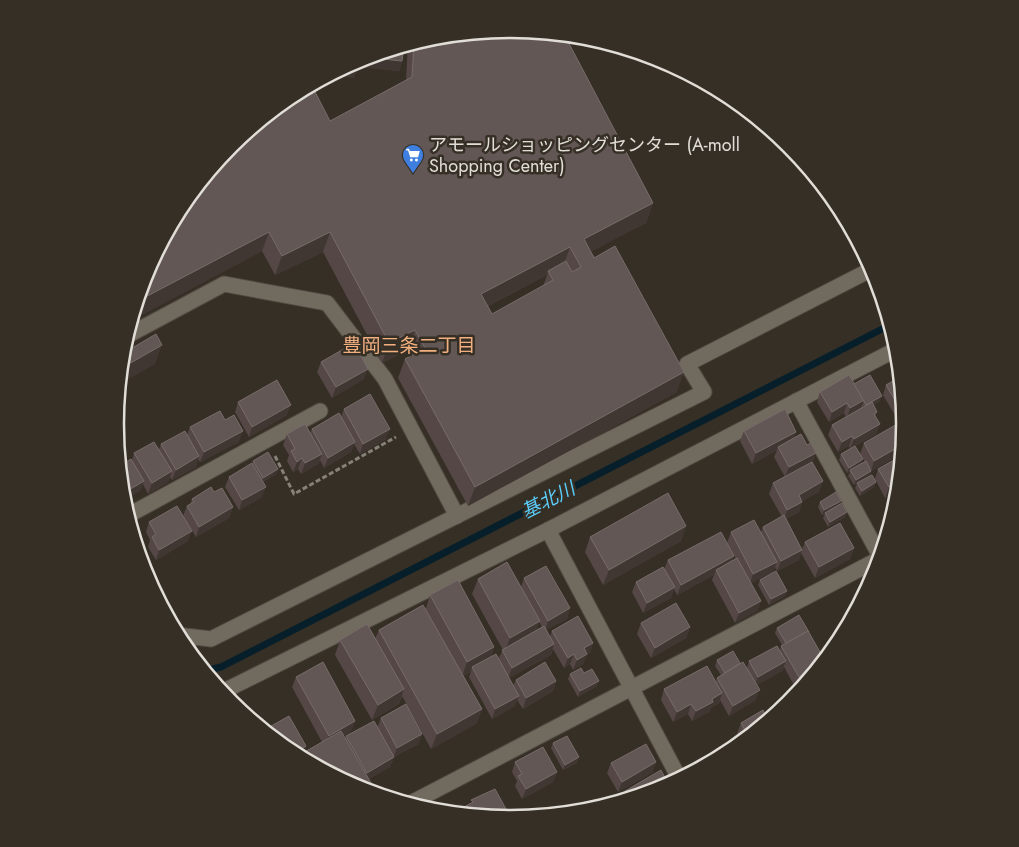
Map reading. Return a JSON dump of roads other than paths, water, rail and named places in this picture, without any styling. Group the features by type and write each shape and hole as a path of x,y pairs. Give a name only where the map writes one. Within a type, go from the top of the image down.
{"street":[{"path":"188,636 211,638 704,392 687,364 865,273"},
{"path":"135,332 224,284 328,303 385,380 457,516"},
{"path":"229,688 545,524 796,401 889,353"},
{"path":"796,401 875,549"},
{"path":"134,512 320,411"},
{"path":"545,524 676,772"},
{"path":"420,798 632,689 869,562"}],"waterway":[{"name":"基北川","path":"212,669 221,667 883,329"}],"place":[{"name":"アモールショッピングセンター (A-moll Shopping Center)","path":"413,174"}],"district":[{"name":"豊岡三条二丁目","path":"409,345"}]}
